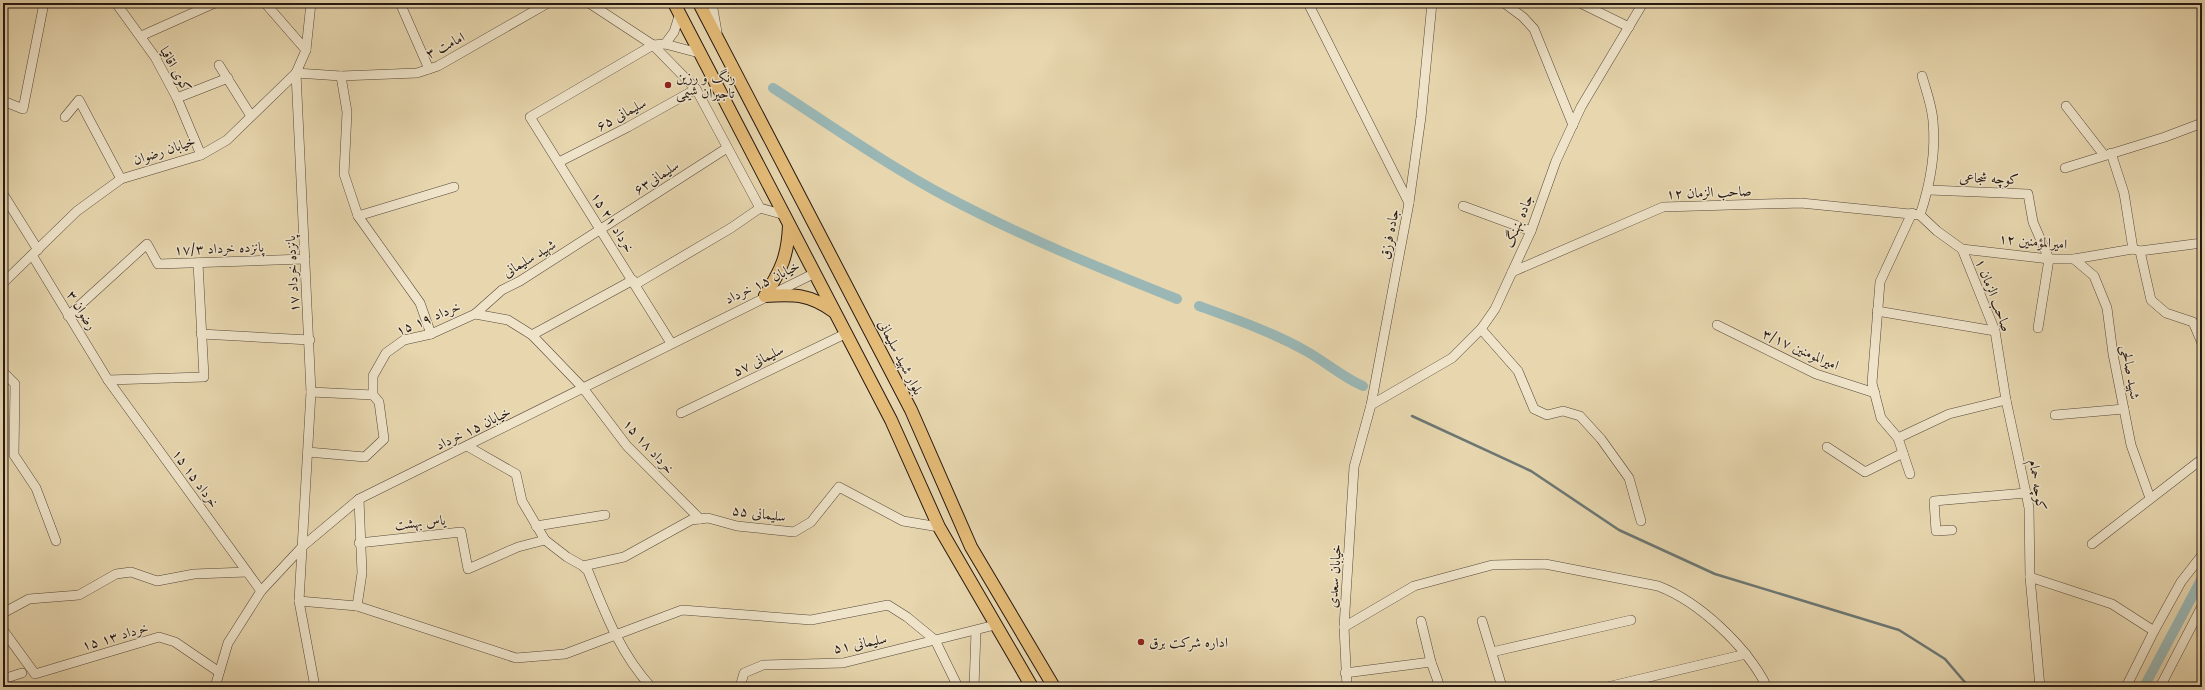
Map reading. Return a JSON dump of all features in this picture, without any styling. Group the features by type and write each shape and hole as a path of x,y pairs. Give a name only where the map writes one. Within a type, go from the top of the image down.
{"main road":[{"name":"بلوار شهید سلیمانی","path":"699,3 911,410 971,547 1054,687"},
{"path":"677,8 699,53 847,333 891,420 939,527 1032,687"},
{"path":"765,296 780,272 787,255 787,220"},
{"path":"815,273 834,262"},
{"path":"765,296 788,294 808,297 819,301 836,313"}],"street":[{"path":"3,101 23,109 44,3"},
{"name":"کوی اقاقیا","path":"116,3 142,36 177,98 201,154"},
{"path":"142,36 215,3"},
{"path":"265,3 306,50"},
{"name":"پانزده خرداد ۱۷","path":"311,3 306,50 296,73 310,340 311,392 299,601 315,687"},
{"path":"400,3 429,69"},
{"name":"امامت ۳","path":"296,73 341,76 417,73 438,66 548,3"},
{"path":"589,3 653,45 696,88 760,208 787,220"},
{"path":"712,3 719,41"},
{"path":"1308,3 1409,203"},
{"name":"جاده فرزق","path":"1354,467 1370,405 1409,203 1421,117 1432,3"},
{"path":"1504,3 1523,17 1534,29 1573,125"},
{"path":"1580,3 1629,27"},
{"name":"جاده بنهنگ","path":"1370,405 1452,358 1481,329 1495,309 1531,231 1556,161 1581,107 1643,3"},
{"path":"665,44 674,32 677,8"},
{"path":"653,45 665,44 699,53"},
{"name":"۱۵ خرداد ۲١","path":"653,45 530,117 671,343"},
{"path":"219,64 251,116"},
{"name":"خیابان رضوان","path":"3,283 77,211 121,179 201,154 227,140 296,73"},
{"path":"341,76 348,112 344,174 358,216 420,303 431,334"},
{"path":"1910,474 1898,438 1881,418 1872,383 1880,282 1929,190 1933,120 1922,76"},
{"path":"177,98 228,78"},
{"name":"سلیمانی ۶۵","path":"559,162 628,127 696,88"},
{"path":"65,117 79,100 121,179"},
{"path":"2066,106 2108,154 2124,193 2137,250 2151,300 2166,313 2193,322 2202,344"},
{"path":"2064,168 2165,137 2202,123"},
{"name":"سلیمانی۶۳","path":"601,230 727,148"},
{"path":"358,216 454,187"},
{"name":"کوچه شجاعی","path":"1929,190 2028,194 2033,222 2049,259"},
{"name":"رضوان ۳","path":"3,194 68,316 108,380"},
{"name":"صاحب الزمان ۱۲","path":"1512,272 1662,207 1801,203 1916,214"},
{"path":"1463,206 1531,231"},
{"path":"532,335 634,282 732,228 760,208"},
{"name":"امیرالمؤمنین ۱۲","path":"1916,214 1962,249 2049,259 2074,259 2137,250 2202,244"},
{"name":"شهید سلیمانی","path":"475,314 502,290 601,230"},
{"name":"پانزده خرداد ۱۷/۳","path":"68,316 147,244 158,264 305,259"},
{"name":"صاحب الزمان ۱","path":"1962,249 1995,331 2006,400"},
{"path":"2038,328 2049,259"},
{"name":"شهید صالحی","path":"2074,259 2094,276 2107,308 2131,445 2150,498"},
{"path":"108,380 204,377 198,263"},
{"name":"خیابان ۱۵ خرداد","path":"215,687 228,643 261,592 303,546 359,499 765,296 815,273"},
{"path":"1877,311 1995,331"},
{"name":"۱۵ خرداد ۱۹","path":"308,452 365,457 384,439 379,402 373,395 373,376 386,353 404,340 431,334 475,314 508,320 532,335 583,388"},
{"name":"امیرالمومنین ۳/۱۷","path":"1717,325 1816,374 1874,393"},
{"path":"1481,329 1518,371 1534,409 1547,415 1563,411 1580,416 1601,439 1629,478 1642,521"},
{"name":"سلیمانی ۵۷","path":"681,413 847,333"},
{"path":"201,334 310,340"},
{"path":"3,372 14,384 14,455 36,488 56,541"},
{"name":"۱۵ خرداد ۱۵","path":"108,380 261,592"},
{"name":"۱۵ خرداد ۱۸","path":"583,388 627,446 700,519"},
{"path":"311,392 373,395"},
{"path":"1898,438 1949,414 2006,400"},
{"name":"کوچه حمام","path":"2006,400 2029,508 2030,577"},
{"path":"2055,415 2124,409"},
{"path":"467,446 516,474 522,501 536,526 545,540 567,558 583,566 588,571 614,635 639,675 650,687"},
{"path":"1827,447 1865,472 1903,453"},
{"path":"2092,544 2202,459"},
{"name":"خیابان سعدی","path":"1347,687 1345,673 1344,627 1354,467"},
{"name":"سلیمانی ۵۵","path":"583,566 624,557 691,520 708,518 737,526 794,532 811,522 839,487 903,521 939,527"},
{"path":"1952,530 1936,531 1934,501 2026,492"},
{"path":"357,606 362,573 359,543 359,499"},
{"path":"536,526 605,514"},
{"name":"یاس بهشت","path":"359,543 461,532 468,569 518,547 545,540"},
{"path":"2126,687 2181,582 2202,555"},
{"path":"1344,627 1414,586 1492,565 1545,564 1658,586 1671,591 1726,632 1759,670 1767,687"},
{"path":"3,613 29,599 79,595 116,574 131,572 157,581 194,574 247,572"},
{"path":"2040,687 2030,577 2112,604 2154,631"},
{"path":"299,601 357,606 516,658 565,654 682,610 811,620 888,605 907,617 935,640 958,687"},
{"path":"2160,687 2202,606"},
{"path":"1492,652 1631,620"},
{"path":"1421,621 1431,662 1440,687"},
{"path":"1482,621 1502,687"},
{"name":"سلیمانی ۵۱","path":"740,687 744,673 763,665 843,663 976,631 995,625"},
{"name":"۱۵ خرداد ۱۳","path":"3,630 35,674 159,637 175,642 219,672"},
{"path":"974,687 976,631"},
{"path":"1607,687 1746,654"},
{"path":"1345,673 1431,662"},
{"path":"3,680 22,673"}],"waterway":[{"path":"773,88 881,158 947,197 1060,251 1177,299"},
{"path":"1199,306 1253,326 1293,344 1363,386"},
{"path":"1412,416 1531,471 1619,530 1715,574 1899,630 1945,659 1969,687"},
{"path":"2144,687 2202,578"}],"place":[{"name":"رنگ و رزین تاجیران شیمی","path":"668,85"},
{"name":"اداره شرکت برق","path":"1141,642"}]}
